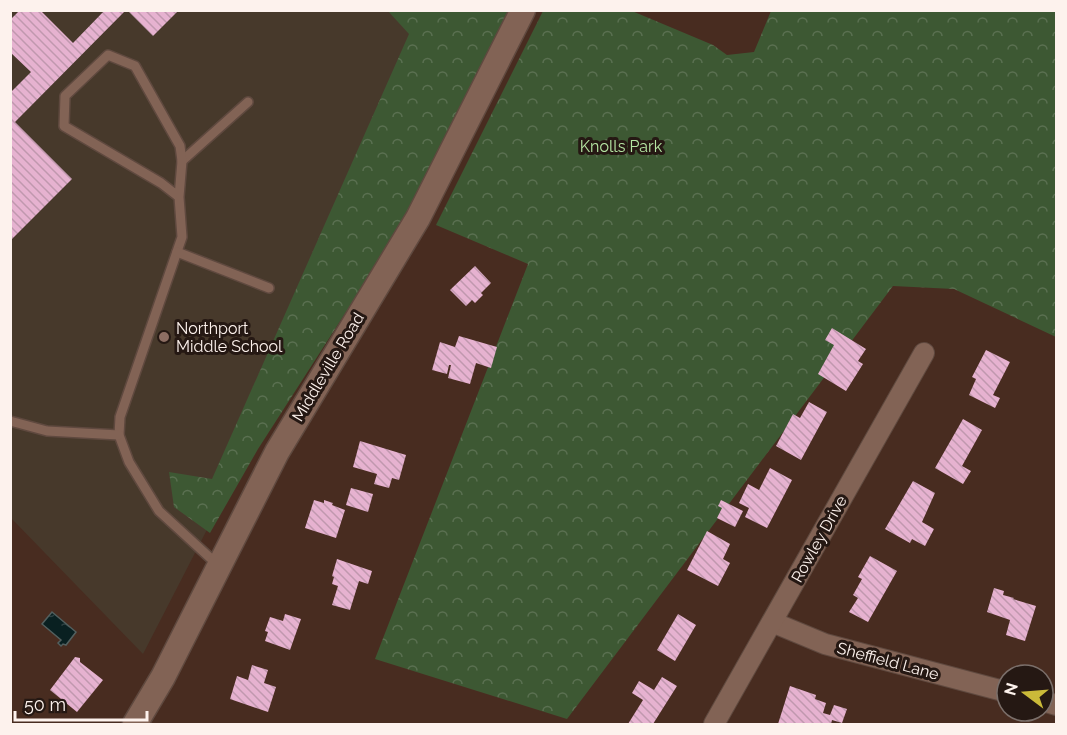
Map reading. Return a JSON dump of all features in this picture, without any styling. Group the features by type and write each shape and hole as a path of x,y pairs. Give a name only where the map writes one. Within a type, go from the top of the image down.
{"street":[{"name":"Middleville Road","path":"135,724 163,677 277,452 418,218 523,10"},
{"name":"Rowley Drive","path":"714,724 924,353"},
{"name":"Sheffield Lane","path":"772,622 825,644 995,689"}],"lane":[{"path":"179,197 161,183 64,126 64,96 108,55 135,66 180,146 182,160 179,197 182,237 120,417 119,435 129,462 159,511 219,566"},
{"path":"182,160 248,102"},
{"path":"177,252 269,288"},
{"path":"10,421 47,431 119,435"}],"shaded area":[{"name":"Northport Middle School","path":"11,11 495,11 249,448 143,654 11,518"}],"green space":[{"path":"388,11 508,11 407,217 258,449 210,533 174,507 169,472 212,479 409,34"},
{"name":"Knolls Park","path":"543,11 632,11 713,45 727,55 754,52 771,11 1056,11 1056,337 954,289 893,286 567,719 375,659 528,264 436,225"}],"water":[{"path":"52,612 76,632 66,645 61,646 58,643 61,640 42,624"}],"building":[{"path":"20,10 40,10 73,43 105,10 126,10 15,122 72,179 10,241 10,93 31,72 10,52 10,20"},
{"path":"127,10 179,10 153,36"},
{"path":"475,266 491,283 475,303 472,300 466,306 450,290"},
{"path":"832,328 866,349 858,361 863,364 846,391 818,374 834,345 825,340"},
{"path":"459,336 497,347 491,368 476,363 470,384 448,378 451,365 449,365 447,374 432,370 440,342 455,347"},
{"path":"986,350 1010,362 993,395 1000,398 995,408 969,395 976,379 972,377"},
{"path":"809,402 827,412 801,460 776,446 793,414 800,418"},
{"path":"963,419 982,430 962,466 971,471 963,484 935,468"},
{"path":"360,441 406,455 399,480 392,478 389,488 374,484 377,474 353,467"},
{"path":"770,468 792,480 767,528 745,517 749,508 739,503 748,484 759,490"},
{"path":"913,481 935,493 922,522 934,529 925,546 912,539 910,543 885,529"},
{"path":"351,488 373,494 368,512 346,505"},
{"path":"314,500 324,503 324,500 345,510 336,538 305,528"},
{"path":"721,500 743,511 735,527 717,518 722,508 718,506"},
{"path":"707,531 730,544 723,559 730,563 718,586 687,570"},
{"path":"870,556 897,571 868,622 849,612 858,598 853,595 862,579 858,577"},
{"path":"337,559 372,571 368,584 359,581 350,610 332,605 338,586 332,584"},
{"path":"994,588 1004,591 1003,595 1036,606 1025,641 1006,635 1010,620 987,612"},
{"path":"285,614 301,619 290,650 265,641 268,632 265,631 270,617 283,621"},
{"path":"678,614 696,625 675,661 657,650"},
{"path":"75,657 80,658 80,662 103,680 77,712 50,690"},
{"path":"252,665 268,670 264,683 276,687 268,712 230,699 237,676 248,680"},
{"path":"662,677 677,686 653,724 628,724 643,700 632,693 639,681 654,690"},
{"path":"790,686 816,695 815,699 826,703 823,713 830,715 834,705 847,709 842,723 832,720 831,724 778,724"}],"place":[{"name":"Northport Middle School","path":"164,337"}]}
